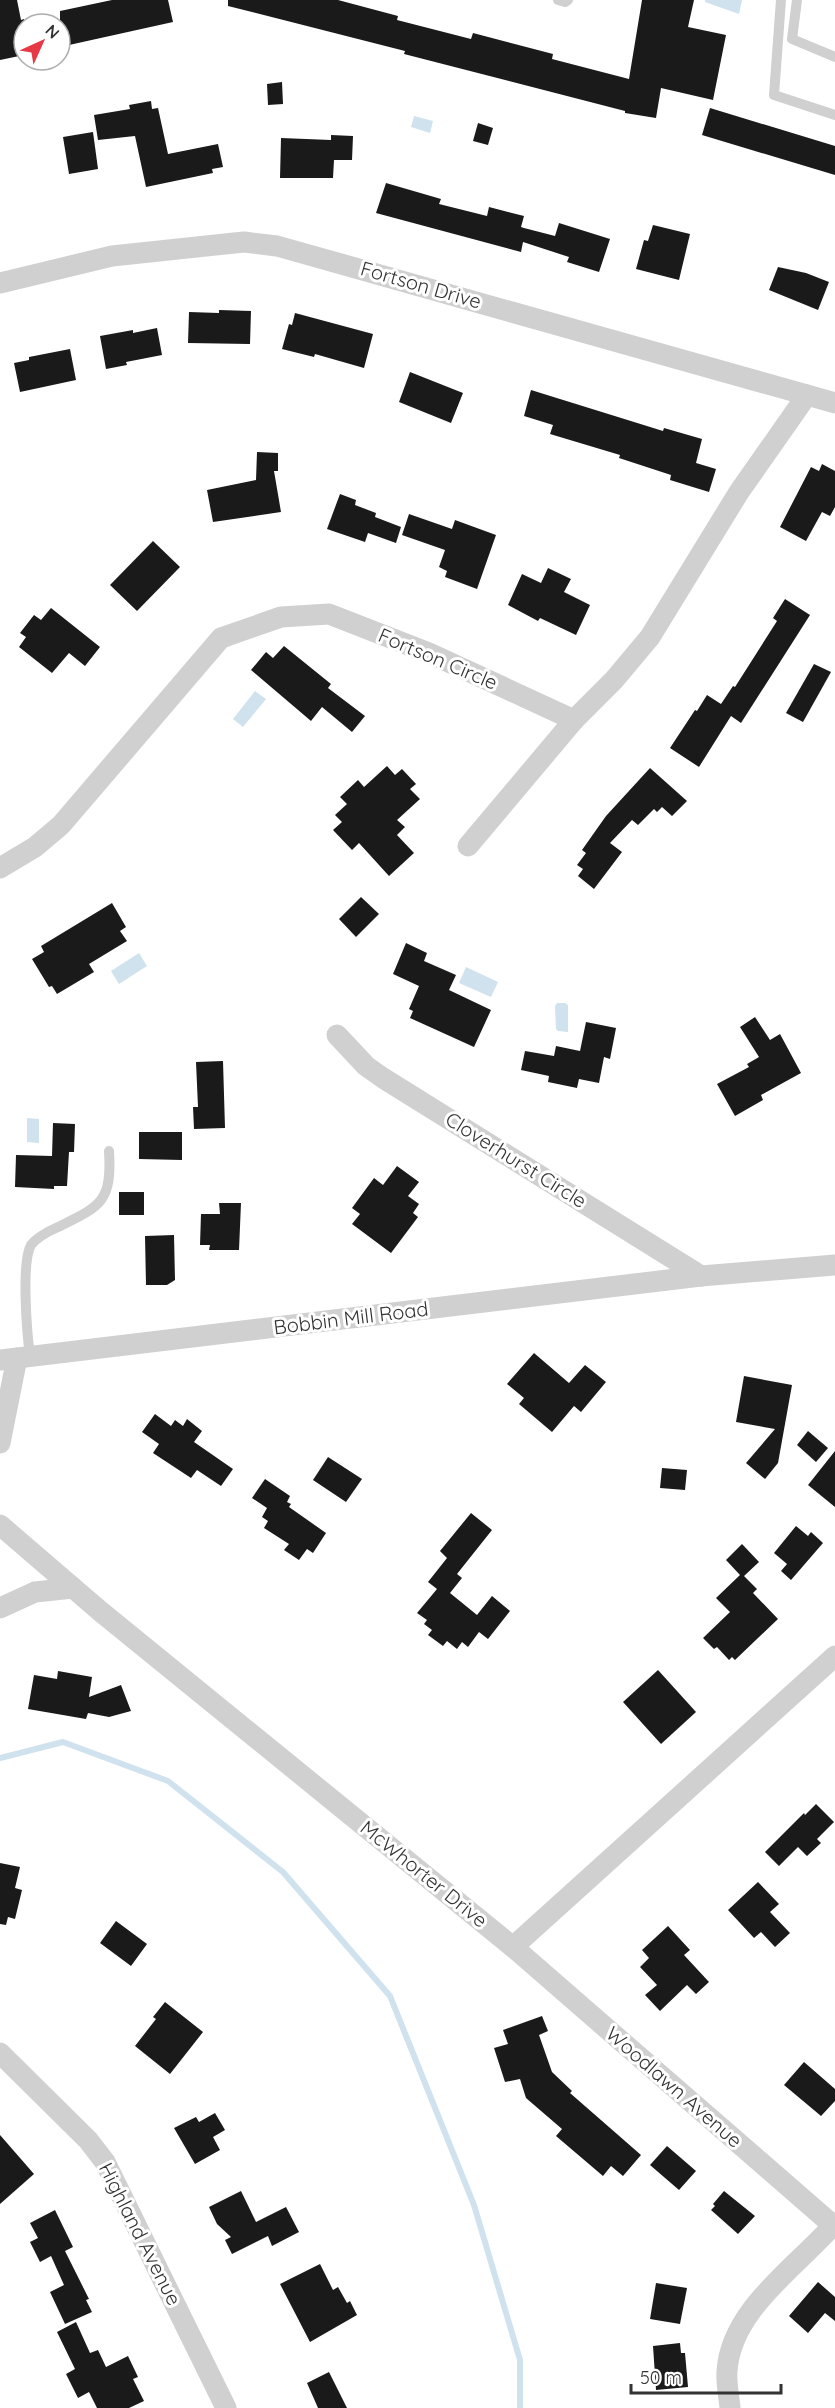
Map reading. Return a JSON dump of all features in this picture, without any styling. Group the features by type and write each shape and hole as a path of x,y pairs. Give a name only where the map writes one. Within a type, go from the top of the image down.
{"street":[{"name":"Fortson Drive","path":"0,283 112,256 244,242 277,246 835,403"},
{"path":"468,846 574,720 614,680 650,637 739,492 807,395"},
{"name":"Fortson Circle","path":"0,868 35,847 61,825 221,638 281,617 329,614 429,653 574,720"},
{"name":"Cloverhurst Circle","path":"337,1035 366,1066 383,1078 701,1276"},
{"name":"Bobbin Mill Road","path":"16,1358 701,1276 835,1265"},
{"path":"0,1443 16,1358"},
{"name":"McWhorter Drive","path":"0,1525 73,1588 513,1947"},
{"path":"0,1608 35,1592 73,1588"},
{"path":"513,1947 835,1656"},
{"name":"Woodlawn Avenue","path":"513,1947 834,2225"},
{"name":"Highland Avenue","path":"0,2053 88,2140 105,2162 226,2408"},
{"path":"730,2408 727,2371 733,2341 746,2314 834,2225"}],"lane":[{"path":"781,0 774,95 835,115"},
{"path":"792,39 797,0"},
{"path":"778,35 835,57"},
{"path":"16,1358 26,1325 26,1257 32,1244 50,1230 92,1208 106,1196 110,1178 109,1152"}],"water":[{"path":"705,0 742,0 739,14 705,2"},
{"path":"414,116 433,121 430,133 411,127"},
{"path":"255,691 266,699 243,727 233,719"},
{"path":"139,953 147,966 119,984 111,971"},
{"path":"466,967 498,982 491,997 459,983"},
{"path":"557,1003 568,1005 568,1032 556,1029 555,1006"},
{"path":"27,1118 39,1119 39,1143 27,1142"}],"building":[{"path":"0,0 17,0 19,12 12,12 12,58 0,60"},
{"path":"112,0 168,0 173,22 72,44 72,12 60,11"},
{"path":"228,0 338,0 398,16 397,20 471,39 473,33 553,54 552,59 629,79 642,0 694,0 688,27 726,35 713,100 661,88 656,118 625,113 625,111 404,54 405,51 228,6"},
{"path":"282,82 283,104 268,105 267,84"},
{"path":"151,101 152,109 158,108 168,154 218,144 223,167 212,169 213,173 146,187 135,136 98,140 94,115 130,109 129,105"},
{"path":"710,108 835,146 835,175 702,135"},
{"path":"478,123 493,128 488,145 473,141"},
{"path":"93,132 98,169 69,174 63,137"},
{"path":"331,135 353,136 352,160 334,160 333,178 280,178 281,138 331,140"},
{"path":"386,183 441,199 439,204 487,216 489,207 524,216 521,227 555,236 559,223 610,239 599,272 567,262 569,257 523,242 521,252 376,213"},
{"path":"653,225 690,234 679,280 636,269 644,240 648,241"},
{"path":"778,267 806,273 829,282 818,310 769,290"},
{"path":"219,310 251,311 250,344 188,343 189,312 219,313"},
{"path":"295,313 373,334 364,368 315,354 314,357 282,349 289,324 292,325"},
{"path":"157,328 162,355 126,362 127,365 106,369 100,336"},
{"path":"70,349 76,380 20,392 14,363 29,360 29,357"},
{"path":"410,372 463,393 451,423 399,402"},
{"path":"531,390 663,431 664,428 702,439 696,463 716,469 709,492 670,480 671,475 619,458 620,455 550,434 553,425 524,416"},
{"path":"257,452 278,453 278,471 274,471 281,512 213,522 207,490 256,480"},
{"path":"822,464 835,471 835,507 830,516 822,512 806,541 780,527 811,467 819,471"},
{"path":"340,494 356,500 355,505 376,513 375,517 401,527 396,543 368,533 365,542 327,529"},
{"path":"409,514 452,529 455,520 496,535 477,589 445,577 447,571 439,567 445,550 402,535"},
{"path":"153,541 180,567 137,611 110,585"},
{"path":"548,568 571,579 564,592 590,605 576,635 540,618 538,621 508,605 522,574 541,583"},
{"path":"785,599 810,615 741,723 731,716 699,767 670,748 707,695 721,704 733,686 735,687 777,621 773,618"},
{"path":"51,608 100,647 85,666 69,653 52,673 19,647 26,637 20,633 34,615 41,620"},
{"path":"284,646 331,684 328,688 365,716 352,732 322,707 311,721 251,670 266,652 273,658"},
{"path":"814,664 831,672 803,722 786,713"},
{"path":"387,766 395,775 402,769 416,784 410,789 420,799 397,820 405,827 397,835 414,853 389,876 359,843 352,850 333,830 342,822 335,815 347,804 340,797 358,780 364,787"},
{"path":"650,768 687,801 672,816 662,807 657,812 654,809 638,825 632,820 610,843 622,852 594,889 578,876 583,869 577,865 586,853 582,850 606,816"},
{"path":"361,897 379,914 356,937 339,919"},
{"path":"112,903 126,927 120,931 127,941 89,964 94,972 57,994 52,986 49,987 32,959 44,952 41,946"},
{"path":"406,943 427,953 424,961 456,975 449,990 491,1010 474,1047 410,1018 413,1011 409,1009 419,986 393,974"},
{"path":"755,1017 770,1040 780,1034 801,1073 761,1095 763,1100 735,1116 717,1084 749,1067 747,1064 759,1057 740,1027"},
{"path":"586,1022 616,1028 610,1059 604,1057 599,1083 579,1079 577,1088 548,1082 549,1076 521,1070 525,1051 554,1056 556,1046 580,1051"},
{"path":"223,1061 225,1128 194,1129 193,1107 198,1107 196,1062"},
{"path":"53,1123 75,1124 74,1152 69,1152 67,1186 54,1186 54,1189 15,1187 16,1155 52,1156"},
{"path":"139,1132 182,1132 182,1160 139,1159"},
{"path":"397,1166 419,1182 408,1196 419,1204 413,1213 418,1217 391,1253 352,1224 360,1214 352,1208 374,1178 383,1185"},
{"path":"119,1192 144,1192 144,1215 119,1215"},
{"path":"219,1203 241,1203 239,1250 209,1250 210,1245 200,1245 201,1214 220,1214"},
{"path":"174,1235 175,1280 167,1285 146,1285 145,1236"},
{"path":"534,1353 569,1383 585,1365 606,1382 581,1412 574,1406 552,1432 519,1404 524,1398 507,1384"},
{"path":"744,1376 792,1385 778,1463 765,1479 746,1463 775,1429 736,1422"},
{"path":"155,1414 171,1426 175,1420 183,1426 187,1419 202,1431 194,1442 233,1469 221,1486 197,1470 191,1478 153,1453 159,1444 142,1432"},
{"path":"808,1431 828,1448 816,1462 797,1445"},
{"path":"835,1451 835,1507 808,1485"},
{"path":"328,1457 362,1479 346,1502 313,1480"},
{"path":"662,1468 687,1470 685,1490 660,1488"},
{"path":"265,1479 290,1496 287,1502 291,1504 289,1507 326,1533 313,1553 307,1549 299,1560 284,1550 289,1544 264,1528 268,1521 262,1517 267,1508 252,1498"},
{"path":"471,1513 492,1530 457,1574 462,1578 450,1593 477,1615 492,1596 510,1611 488,1639 479,1632 468,1647 462,1642 457,1649 447,1641 443,1646 428,1635 432,1630 424,1624 427,1620 417,1613 437,1589 428,1582 447,1558 440,1551"},
{"path":"796,1526 808,1536 811,1532 823,1543 791,1580 781,1571 787,1564 774,1553"},
{"path":"742,1544 759,1562 744,1576 757,1589 753,1593 778,1619 735,1660 732,1657 729,1660 717,1647 714,1649 703,1638 730,1612 716,1598 740,1575 726,1560"},
{"path":"658,1670 696,1712 661,1744 623,1702"},
{"path":"58,1671 92,1677 89,1697 121,1685 131,1711 109,1717 88,1713 86,1719 28,1709 34,1675 57,1679"},
{"path":"816,1804 834,1822 817,1839 821,1843 807,1856 798,1847 779,1866 765,1852"},
{"path":"0,1863 20,1867 15,1888 22,1890 15,1919 8,1917 6,1925 0,1924"},
{"path":"758,1882 779,1904 770,1912 790,1933 775,1947 761,1932 754,1938 728,1910"},
{"path":"116,1921 147,1944 131,1966 100,1943"},
{"path":"668,1926 690,1950 684,1955 709,1982 696,1994 687,1985 660,2011 645,1995 657,1985 640,1967 649,1958 642,1950"},
{"path":"165,2002 203,2032 170,2074 135,2046 156,2019 153,2017"},
{"path":"542,2016 548,2031 539,2035 552,2072 572,2091 570,2093 641,2155 623,2176 611,2166 603,2176 556,2136 562,2129 526,2098 520,2079 505,2082 494,2048 508,2044 503,2030"},
{"path":"804,2062 835,2089 835,2101 821,2116 784,2085"},
{"path":"215,2113 225,2130 213,2137 220,2150 195,2164 174,2128 196,2117 199,2122"},
{"path":"0,2135 34,2174 0,2204"},
{"path":"667,2146 696,2171 679,2190 650,2165"},
{"path":"241,2191 256,2222 286,2207 299,2232 272,2246 268,2236 232,2254 225,2240 231,2237 217,2224 209,2207"},
{"path":"724,2191 755,2216 738,2234 711,2210"},
{"path":"55,2210 73,2247 65,2251 89,2299 86,2300 92,2312 65,2324 50,2292 64,2285 51,2256 40,2262 30,2242 38,2238 30,2223"},
{"path":"320,2264 333,2290 338,2287 347,2303 350,2301 357,2315 310,2342 280,2284"},
{"path":"818,2282 835,2297 835,2321 825,2313 808,2333 789,2316"},
{"path":"656,2283 687,2288 680,2324 650,2319"},
{"path":"76,2322 90,2353 98,2350 106,2367 128,2356 138,2377 133,2379 144,2401 129,2408 97,2408 89,2392 78,2398 66,2374 75,2369 57,2332"},
{"path":"680,2343 681,2353 685,2353 688,2387 656,2390 653,2346"},
{"path":"329,2372 347,2408 318,2408 307,2383"}],"waterway":[{"path":"0,1758 63,1742 168,1781 283,1872 390,1996 474,2205 520,2360 520,2408"}]}
